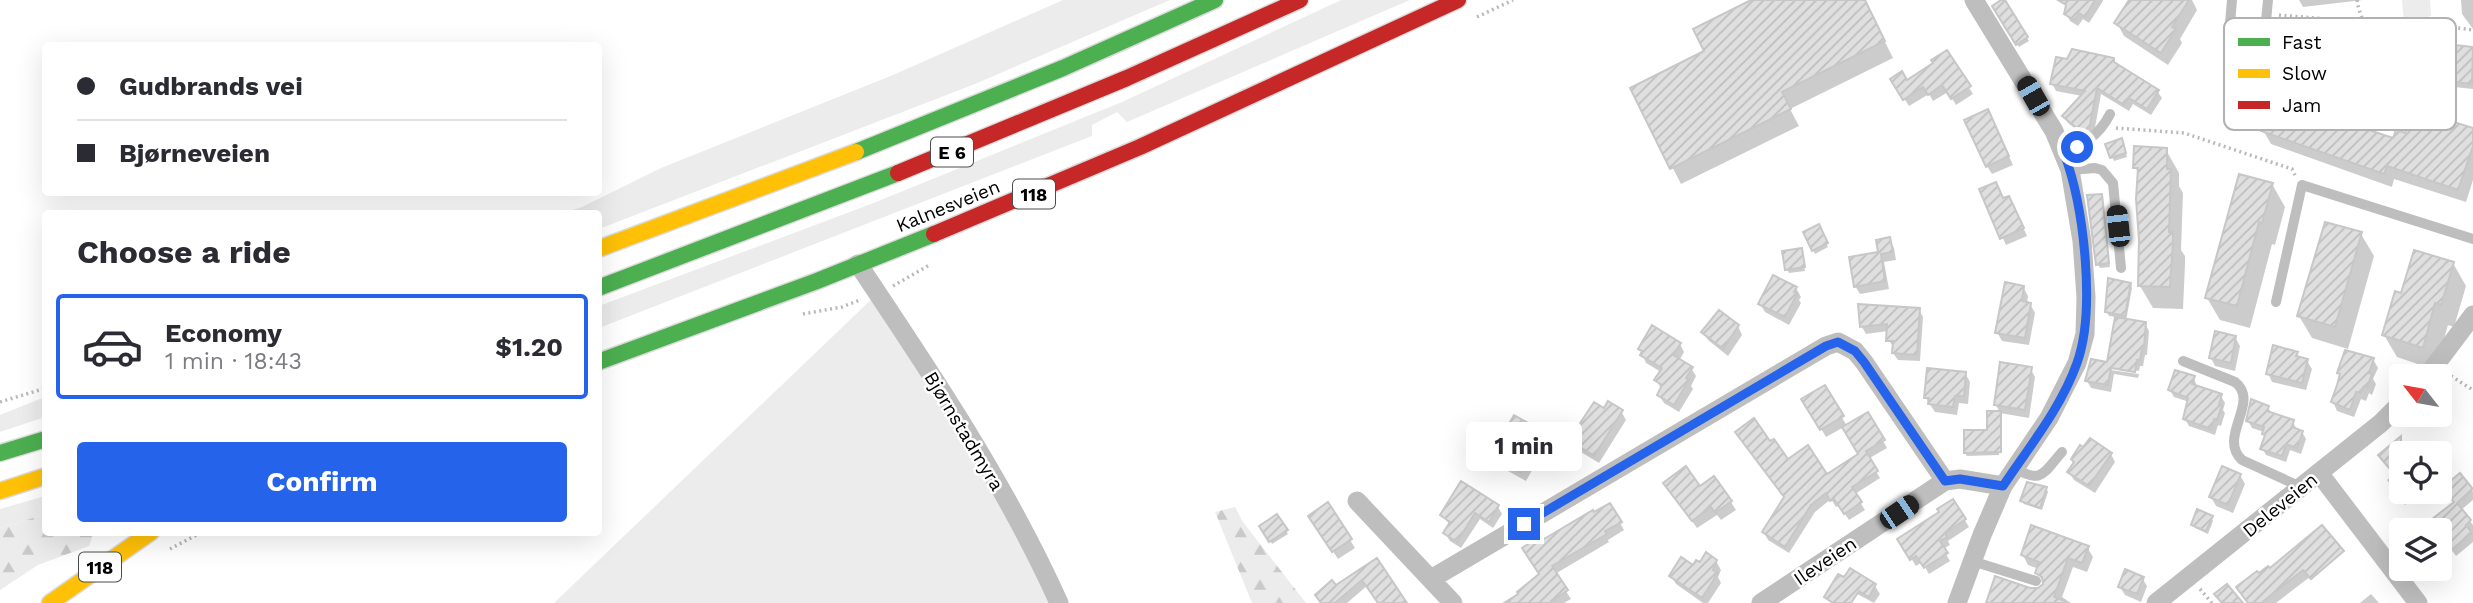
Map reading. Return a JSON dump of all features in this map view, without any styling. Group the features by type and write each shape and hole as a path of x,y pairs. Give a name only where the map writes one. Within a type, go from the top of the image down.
{"main road":[{"name":"E 6","path":"602,247 942,117 1215,0"},
{"name":"E 6","path":"602,286 781,219 1034,118 1125,80 1300,0"},
{"name":"Kalnesveien","path":"602,360 1032,195 1215,115 1458,0"},
{"path":"0,453 42,440"},
{"path":"0,491 42,478"},
{"name":"118","path":"50,603 145,536"}],"street":[{"path":"1959,602 1972,561 2003,486 2065,391 2077,363 2085,334 2086,297 2082,241 2067,162 2054,131 1974,0"},
{"name":"Bjørnstadmyra","path":"858,264 994,477 1042,564 1059,603"},
{"path":"2436,364 2473,315"},
{"path":"1431,579 1826,346 1838,342 1855,351 1864,362 1945,481 1960,479 2003,486"},
{"name":"Deleveien","path":"2156,603 2389,415"},
{"path":"2319,473 2418,603"},
{"name":"Ileveien","path":"1761,603 1945,481"},
{"path":"1357,501 1453,603"}],"lane":[{"path":"2230,18 2232,0"},
{"path":"2267,18 2268,0"},
{"path":"2067,162 2103,128 2110,114"},
{"path":"2067,162 2102,170 2113,183 2121,268"},
{"path":"2276,302 2302,185 2472,237"},
{"path":"2183,361 2242,387 2245,396 2234,436 2237,455 2242,460 2301,487"},
{"path":"2015,468 2028,476 2036,477 2062,452"},
{"path":"1972,561 2036,581"}],"path":[{"path":"2357,0 2362,18"},
{"path":"2267,14 2315,18"},
{"path":"2103,128 2184,133 2292,169 2302,185"},
{"path":"2452,377 2473,389"},
{"path":"0,402 42,389"}],"green space":[{"path":"1063,0 1170,0 975,84 602,228 602,210 572,210 661,168 893,75"},
{"path":"1341,0 1410,0 1127,122 1117,112 1092,125 1092,136 602,327 602,305 871,204 1122,102"},
{"path":"2402,0 2430,0 2431,16 2404,18"},
{"path":"878,293 1059,603 554,603"},
{"path":"42,398 42,418 0,432 0,415"},
{"path":"42,497 42,515 0,528 0,509"},
{"path":"1235,507 1243,522 1306,603 1252,603 1215,512"},
{"path":"42,515 42,536 93,536 89,546 38,565 0,590 0,528"}],"building":[{"path":"1751,0 1865,0 1885,41 1782,92 1791,109 1670,169 1630,88 1704,51 1693,29"},
{"path":"2005,0 2028,37 2016,45 1992,6"},
{"path":"2058,0 2095,0 2085,17 2079,13 2074,20 2064,14 2066,5"},
{"path":"2129,0 2189,0 2172,27 2176,29 2161,53 2114,23"},
{"path":"2456,45 2473,47 2472,84 2456,82"},
{"path":"2072,49 2114,58 2114,62 2159,90 2147,109 2129,98 2124,105 2097,88 2090,125 2083,133 2062,116 2085,91 2050,84 2056,57 2067,59"},
{"path":"1947,50 1971,86 1951,99 1942,85 1928,95 1923,87 1903,100 1890,79 1902,71 1907,80"},
{"path":"1988,109 2009,156 1986,167 1964,120"},
{"path":"2456,123 2473,128 2473,146 2458,190 2387,166 2384,174 2261,131 2369,130 2393,138 2396,130 2405,133 2406,130 2456,130"},
{"path":"2122,138 2126,153 2110,158 2105,144"},
{"path":"2134,146 2167,148 2167,169 2171,169 2169,232 2173,232 2170,287 2138,286 2138,168 2133,168"},
{"path":"2239,174 2273,183 2262,223 2259,222 2237,306 2205,298"},
{"path":"1996,182 2003,198 2009,196 2024,228 2000,239 1979,189"},
{"path":"2102,194 2109,263 2096,265 2087,195"},
{"path":"2325,222 2362,232 2335,327 2297,316"},
{"path":"1819,224 1828,243 1812,251 1803,232"},
{"path":"1890,237 1893,252 1881,254 1885,281 1854,287 1849,257 1878,252 1876,240"},
{"path":"1802,248 1805,267 1785,270 1782,251"},
{"path":"2414,250 2454,262 2441,305 2435,303 2423,348 2382,335 2395,291 2401,293"},
{"path":"1773,275 1797,287 1794,292 1797,294 1785,317 1758,304"},
{"path":"2108,278 2131,283 2125,316 2105,312"},
{"path":"2005,282 2024,286 2022,301 2031,303 2025,338 1995,333"},
{"path":"1858,304 1920,308 1917,355 1892,353 1893,341 1886,341 1887,324 1860,327"},
{"path":"1719,310 1739,325 1723,349 1701,332"},
{"path":"2115,317 2146,322 2144,349 2140,360 2137,360 2135,372 2111,368 2108,385 2085,381 2091,359 2107,362"},
{"path":"1652,325 1681,343 1673,355 1693,367 1686,378 1689,380 1674,405 1657,395 1662,385 1654,380 1662,368 1640,355 1642,351 1638,349"},
{"path":"2215,331 2236,336 2231,363 2209,358"},
{"path":"2273,345 2298,352 2296,356 2308,359 2302,383 2266,374"},
{"path":"2345,350 2374,358 2367,387 2364,386 2361,393 2356,392 2350,410 2331,402"},
{"path":"2000,362 2032,367 2025,410 1994,405"},
{"path":"1927,368 1966,372 1964,396 1955,396 1953,407 1928,404 1929,398 1924,398"},
{"path":"2175,370 2195,376 2192,384 2222,394 2219,404 2222,405 2211,429 2183,419 2188,398 2168,390"},
{"path":"1825,385 1844,416 1820,430 1801,399"},
{"path":"2251,399 2269,406 2267,411 2294,420 2292,427 2303,431 2297,448 2286,444 2282,456 2260,449 2265,435 2262,434 2264,427 2246,421"},
{"path":"1608,401 1623,410 1594,456 1569,440 1594,402 1604,408"},
{"path":"1987,411 2001,411 2001,452 1964,453 1964,430 1987,430"},
{"path":"1868,412 1885,440 1866,451 1878,471 1852,487 1862,502 1844,514 1834,499 1830,501 1826,493 1811,505 1785,547 1762,532 1784,497 1735,432 1754,418 1770,441 1774,439 1788,459 1808,445 1827,474 1858,454 1842,427"},
{"path":"1514,415 1544,432 1521,473 1490,456"},
{"path":"2090,438 2112,453 2089,486 2067,472 2080,445 2083,447"},
{"path":"2389,446 2389,468 2378,455"},
{"path":"1686,466 1700,486 1714,476 1732,501 1715,513 1711,507 1692,521 1663,483"},
{"path":"2222,466 2241,474 2228,505 2209,497"},
{"path":"2460,473 2473,489 2457,503 2471,520 2466,525 2472,533 2452,549 2452,518 2433,518 2454,502 2452,480"},
{"path":"1461,481 1499,505 1489,522 1475,513 1457,542 1443,533 1450,522 1440,515"},
{"path":"2027,482 2047,487 2040,508 2020,501"},
{"path":"1953,499 1966,519 1945,533 1947,537 1940,541 1948,553 1924,568 1916,556 1910,560 1897,539 1939,512 1937,509"},
{"path":"1328,502 1352,539 1332,552 1308,516"},
{"path":"1610,503 1622,522 1605,531 1607,534 1552,566 1568,590 1549,603 1504,603 1539,574 1522,548 1541,535 1544,539"},
{"path":"2197,509 2213,516 2206,531 2191,525"},
{"path":"1277,514 1288,530 1269,542 1259,526"},
{"path":"2031,525 2089,546 2082,563 2068,558 2054,597 2065,603 1986,603 1995,576 2030,588 2038,588 2043,584 2042,577 2035,573 2039,562 2021,555"},
{"path":"2322,525 2344,551 2311,579 2303,570 2261,603 2248,603 2236,587 2257,571 2259,573 2268,566 2270,568"},
{"path":"1706,552 1717,560 1713,570 1718,573 1702,598 1669,576 1681,557 1693,565 1696,560 1700,562"},
{"path":"1377,558 1407,603 1378,603 1362,580 1335,603 1321,603 1315,595 1332,580 1336,585"},
{"path":"1850,568 1876,584 1869,597 1859,591 1851,603 1833,603 1824,597 1838,574 1844,577"},
{"path":"2125,569 2144,577 2137,594 2118,587"},
{"path":"2227,584 2243,603 2222,603 2214,594"}],"traffic: fast":[{"path":"856,152 1063,68 1215,0"},
{"path":"602,286 898,173"},
{"path":"602,361 817,281 934,234"},
{"path":"0,453 42,440"}],"traffic: slow":[{"path":"602,247 856,152"},
{"path":"0,491 42,477"},
{"path":"50,603 145,536"}],"traffic: jam":[{"path":"898,173 1127,78 1300,0"},
{"path":"934,234 1140,147 1458,0"}],"route":[{"path":"1524,524 1826,346 1838,342 1855,351 1864,362 1945,481 1960,479 2003,486 2065,391 2085,334 2086,297 2082,241 2074,188 2064,153 2077,147"}]}
